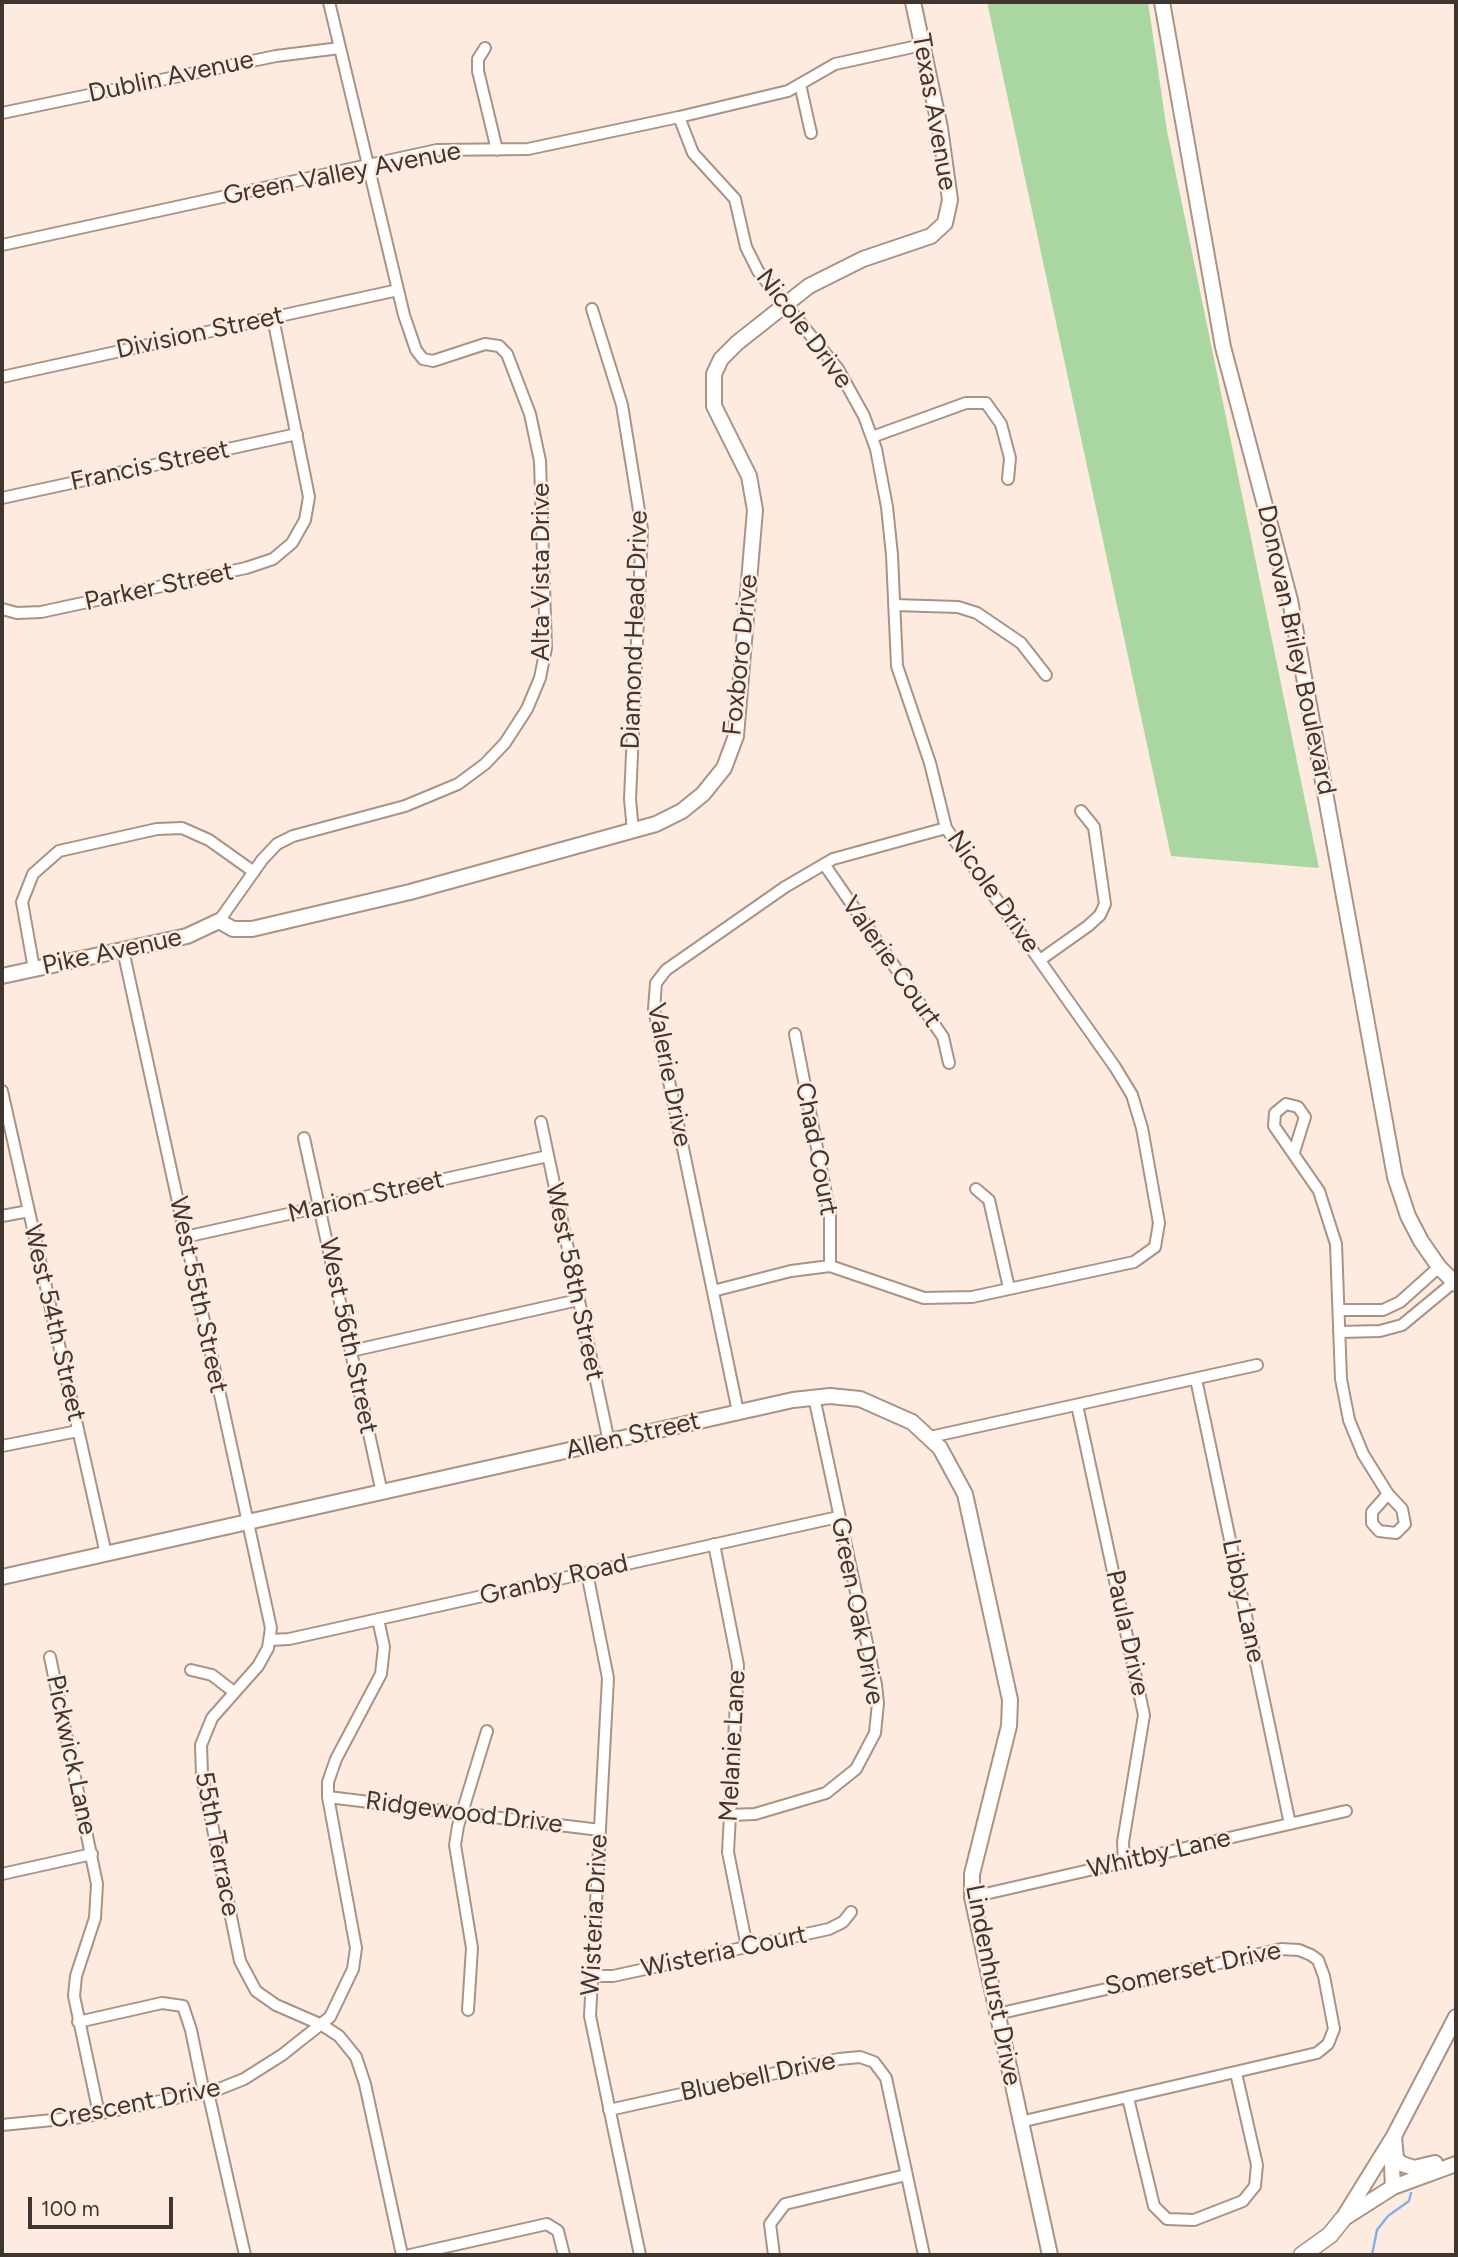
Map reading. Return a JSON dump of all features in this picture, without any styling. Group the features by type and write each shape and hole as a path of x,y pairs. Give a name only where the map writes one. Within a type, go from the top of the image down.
{"main road":[{"path":"1302,2255 1330,2235 1342,2220"}],"street":[{"path":"329,2 398,290"},
{"name":"Texas Avenue","path":"913,2 940,128 950,200 945,223"},
{"name":"Donovan Briley Boulevard","path":"1163,2 1223,347 1279,552 1298,639 1395,1177 1415,1231 1439,1267 1455,1283"},
{"name":"Green Valley Avenue","path":"2,245 437,150 527,149 679,117 780,94 835,64 922,45"},
{"name":"Dublin Avenue","path":"2,113 276,56 340,48"},
{"path":"485,48 478,59 478,71 497,150"},
{"path":"800,84 811,133"},
{"name":"Nicole Drive","path":"679,117 689,148 735,199 751,259 784,306 838,369 853,393 872,437 887,507 897,666 930,763 946,828 1132,1095 1142,1128 1159,1232 1155,1247 1134,1262 957,1299 924,1298 830,1266 791,1272 713,1291"},
{"name":"Foxboro Drive","path":"219,921 226,926 242,929 410,892 633,831 675,815 703,794 724,768 736,736 755,510 749,476 714,406 714,374 726,353 809,286 844,267 931,236 945,223"},
{"name":"Division Street","path":"2,377 398,290"},
{"name":"Alta Vista Drive","path":"219,921 268,852 289,838 405,806 469,777 505,743 536,692 546,648 540,461 533,426 518,380 507,355 496,344 485,344 429,362 416,350 398,290"},
{"name":"Diamond Head Drive","path":"592,309 622,405 642,529 630,799 633,831"},
{"path":"272,318 298,434"},
{"path":"872,437 966,403 986,403 1001,424 1010,458 1008,479"},
{"name":"Francis Street","path":"2,498 298,434"},
{"name":"Parker Street","path":"2,609 17,613 41,612 267,562 286,549 303,527 309,497 298,434"},
{"path":"894,605 958,607 977,613 1021,643 1046,675"},
{"path":"1040,960 1088,926 1100,915 1105,904 1094,827 1082,811"},
{"path":"34,969 22,902 33,874 58,851 157,829 182,828 209,840 254,872"},
{"name":"Valerie Drive","path":"738,1412 654,1009 653,991 666,970 824,864 850,853 946,828"},
{"name":"Valerie Court","path":"824,864 943,1037 949,1063"},
{"name":"Pike Avenue","path":"2,976 187,936 219,921"},
{"name":"West 55th Street","path":"123,950 266,1603 270,1640"},
{"name":"Chad Court","path":"795,1034 830,1215 830,1266"},
{"name":"West 54th Street","path":"2,1095 106,1554"},
{"name":"West 58th Street","path":"541,1122 609,1442"},
{"name":"West 56th Street","path":"304,1138 382,1493"},
{"path":"1294,1152 1319,1191 1331,1225 1339,1266 1341,1379 1349,1420 1363,1454 1388,1494"},
{"name":"Marion Street","path":"185,1237 548,1156"},
{"path":"976,1189 989,1200 1009,1288"},
{"path":"2,1216 29,1211"},
{"path":"1340,1310 1378,1311 1405,1297 1439,1267"},
{"path":"1339,1332 1384,1330 1402,1325 1455,1283"},
{"path":"1405,1297 1417,1315"},
{"path":"351,1351 578,1300"},
{"path":"1378,1311 1384,1330"},
{"path":"930,1437 1257,1365"},
{"name":"Libby Lane","path":"1196,1379 1290,1824"},
{"name":"Allen Street","path":"2,1577 814,1397 841,1396 870,1402 900,1416 930,1437"},
{"name":"Green Oak Drive","path":"730,1815 755,1814 826,1793 856,1769 874,1733 878,1717 876,1685 814,1397"},
{"name":"Paula Drive","path":"1077,1405 1144,1715 1123,1842 1124,1863"},
{"path":"2,1446 78,1431"},
{"name":"Lindenhurst Drive","path":"930,1437 951,1465 965,1494 1010,1700 1009,1726 972,1874 972,1897 1049,2255"},
{"name":"Granby Road","path":"270,1640 379,1619 838,1517"},
{"name":"Melanie Lane","path":"714,1544 738,1665 729,1863 747,1947"},
{"name":"Wisteria Drive","path":"587,1573 608,1678 590,2016 640,2255"},
{"name":"Crescent Drive","path":"2,2125 49,2123 99,2114 206,2092 244,2079 322,2025 337,2007 353,1969 356,1948 328,1797 329,1774 381,1674 384,1647 379,1619"},
{"name":"55th Terrace","path":"270,1640 258,1666 208,1725 200,1757 240,1961 256,1991 276,2005 322,2025"},
{"name":"Pickwick Lane","path":"50,1657 92,1854 98,1895 95,1917 76,1976 74,1996 99,2114"},
{"path":"191,1670 212,1675 234,1692"},
{"path":"468,2010 472,1948 455,1845 462,1811 487,1731"},
{"name":"Ridgewood Drive","path":"328,1797 462,1811 600,1830"},
{"name":"Whitby Lane","path":"972,1897 1346,1811"},
{"path":"2,1874 92,1854"},
{"name":"Wisteria Court","path":"592,1976 613,1976 830,1929 851,1912"},
{"name":"Somerset Drive","path":"997,2014 1281,1949 1299,1950 1318,1960 1334,2021 1328,2044 1310,2056 1020,2122"},
{"path":"78,2022 162,2003 183,2006 245,2255"},
{"path":"1342,2220 1394,2136 1456,2017"},
{"path":"322,2025 346,2043 359,2066 402,2255"},
{"name":"Bluebell Drive","path":"609,2110 839,2059 860,2057 878,2066 886,2078 924,2255"},
{"path":"1128,2098 1154,2206 1167,2219 1194,2220 1243,2200 1255,2186 1257,2165 1236,2073"},
{"path":"1394,2136 1396,2159 1408,2166 1422,2167 1456,2155"},
{"path":"1387,2190 1394,2136"},
{"path":"1378,2162 1387,2190"},
{"path":"1342,2220 1387,2190 1456,2164"},
{"path":"774,2255 769,2228 772,2219 785,2204 906,2175"},
{"path":"410,2255 547,2224 555,2226 558,2231 564,2255"}],"green space":[{"path":"987,2 1148,2 1167,131 1319,868 1171,856"}],"waterway":[{"path":"1372,2255 1377,2230 1388,2216 1409,2201 1411,2193"}]}
